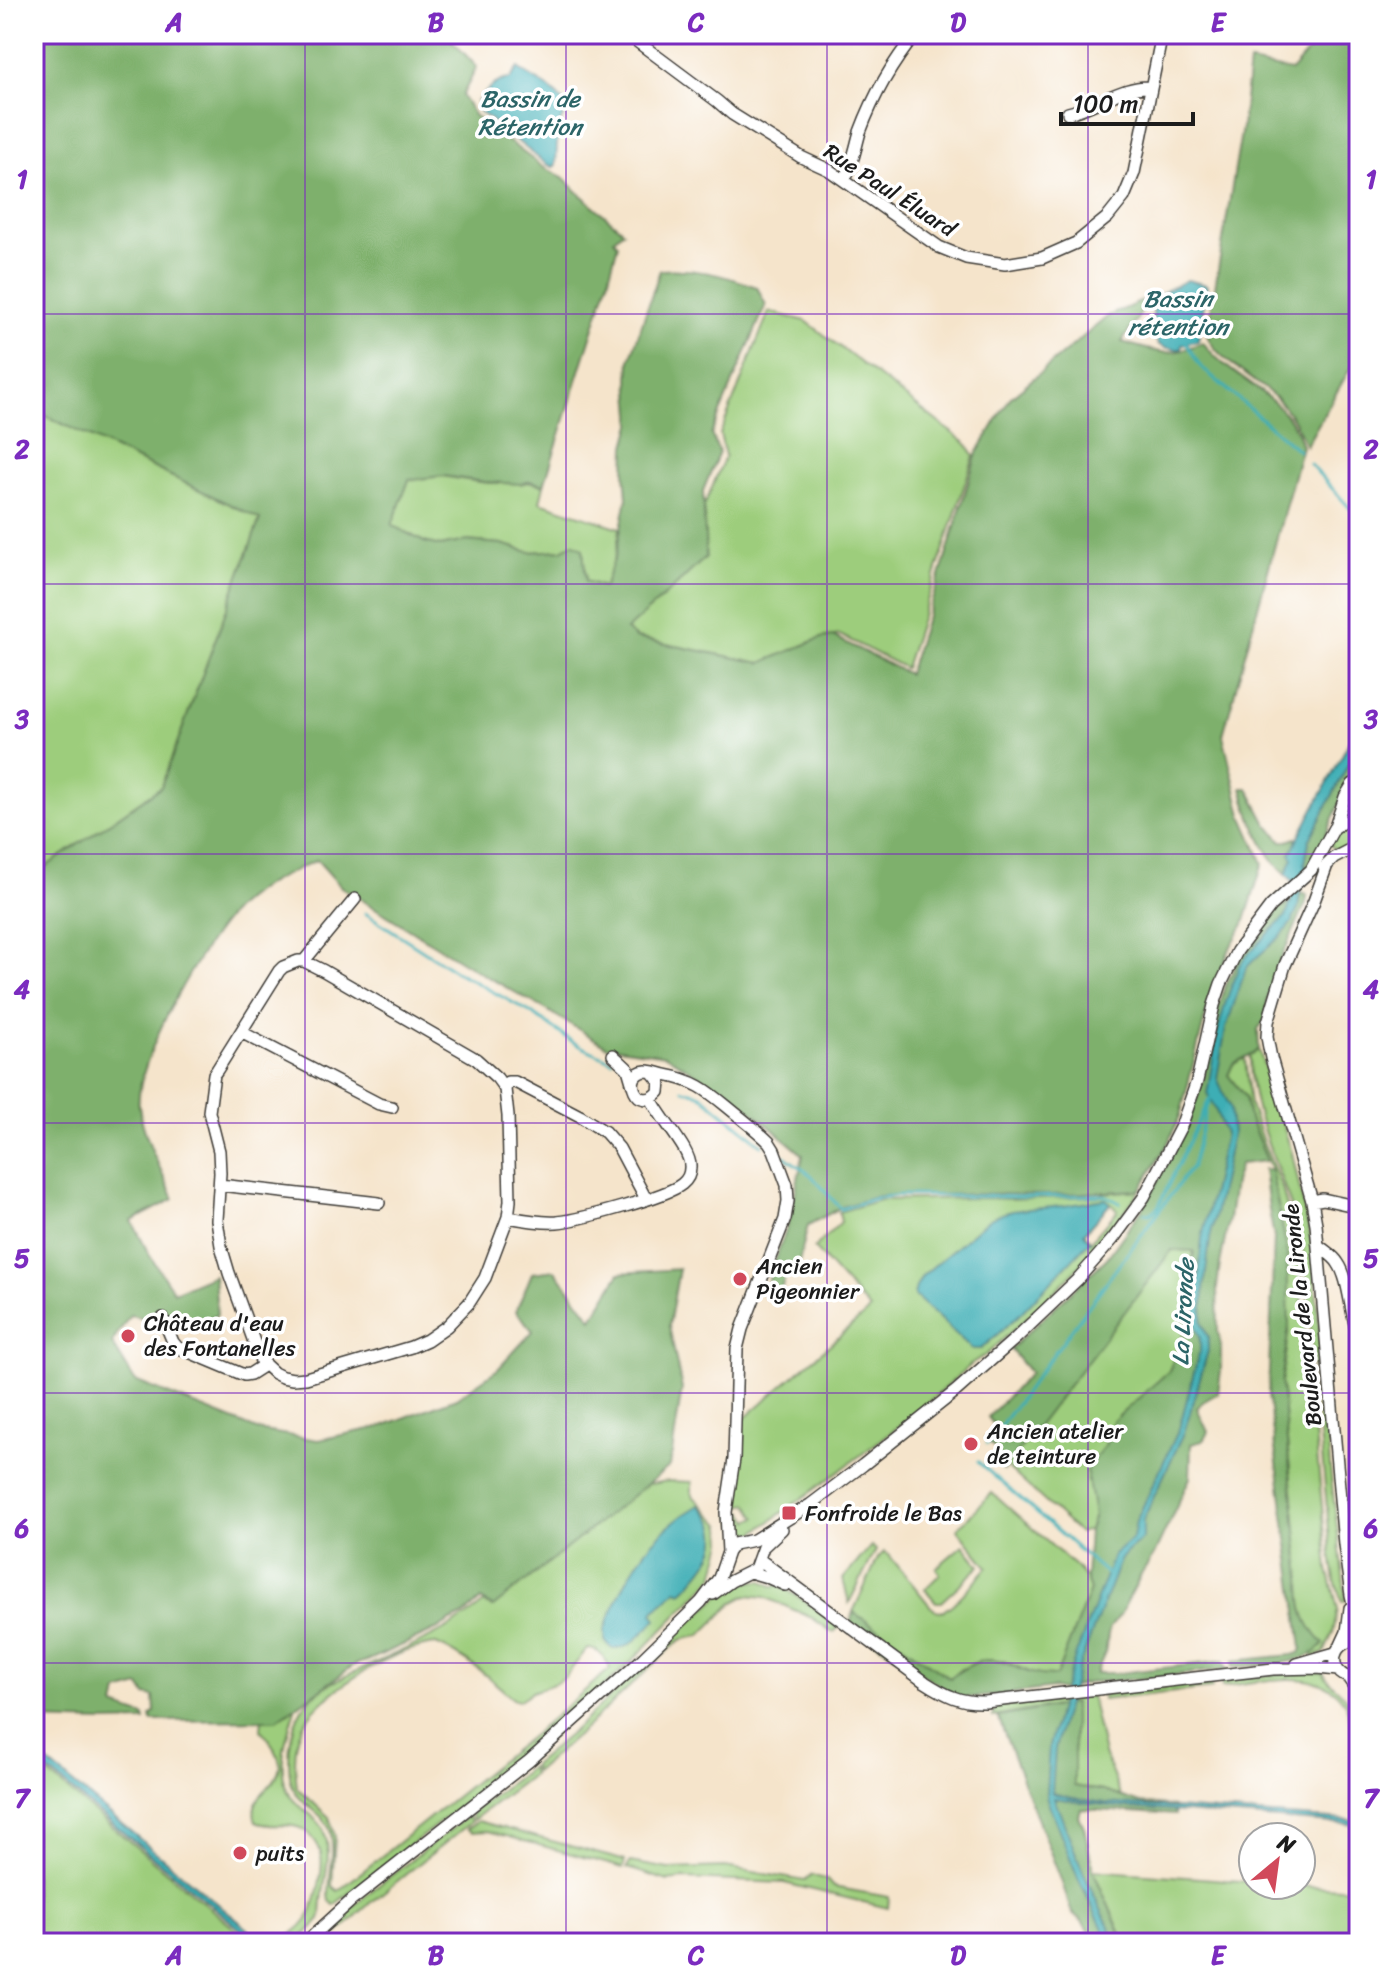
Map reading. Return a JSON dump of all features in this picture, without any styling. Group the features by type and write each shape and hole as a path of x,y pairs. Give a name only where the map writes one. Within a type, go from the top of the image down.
{"street":[{"name":"Rue Paul Éluard","path":"627,34 732,114 844,180 939,247 975,260 1005,264 1059,252 1108,217 1124,197 1134,173 1162,34"},
{"path":"844,180 883,82 916,34"},
{"path":"1068,113 1138,86 1151,87"},
{"name":"Boulevard de la Lironde","path":"1357,780 1345,797 1327,843 1314,901 1285,965 1271,1008 1267,1037 1312,1201 1319,1246 1342,1517 1351,1595 1359,1628"},
{"path":"1342,807 1355,821"},
{"path":"1334,828 1343,822 1355,821"},
{"path":"1327,843 1332,853 1345,854"},
{"path":"701,1602 719,1578 734,1544 764,1535 863,1465 956,1391 1077,1280 1129,1219 1161,1168 1182,1124 1197,1081 1214,1005 1237,951 1271,906 1307,880 1323,862 1359,845"},
{"name":"Boulevard de la Lironde","path":"1307,880 1316,889 1314,901"},
{"path":"304,961 355,899"},
{"path":"304,961 476,1059 501,1082 505,1089 508,1116 510,1201 508,1217 485,1278 453,1320 427,1340 411,1347 306,1378 293,1379 282,1377 264,1365 251,1337 221,1246 217,1220 219,1151 209,1112 214,1074 279,971 288,964 304,961"},
{"path":"241,1032 379,1104 392,1107"},
{"path":"654,1096 661,1087 650,1072 613,1055 628,1069 633,1087 640,1097 654,1096 673,1084 692,1082"},
{"path":"633,1087 636,1076 643,1072 692,1082 713,1094 769,1142 774,1150 788,1193 785,1219 737,1349 734,1459 726,1512 729,1565 733,1570 781,1583 817,1603"},
{"path":"505,1089 508,1082 515,1082 605,1132 619,1148 646,1199"},
{"path":"508,1217 548,1222 575,1220 646,1199 682,1184 690,1164 686,1153 662,1120 654,1096"},
{"path":"220,1185 379,1203"},
{"path":"1312,1201 1323,1199 1359,1207"},
{"path":"1319,1246 1338,1263 1355,1312 1359,1337"},
{"path":"1321,1282 1346,1283"},
{"path":"163,1318 177,1347 244,1375 264,1365"},
{"path":"305,1943 351,1901 529,1761 701,1602 757,1566 763,1547 810,1505"},
{"path":"727,1524 745,1542 756,1547 760,1558 817,1603 925,1682 955,1699 976,1703 1273,1669 1317,1668 1338,1670 1354,1678 1359,1693"},
{"name":"Boulevard de la Lironde","path":"1338,1650 1348,1628 1351,1595"},
{"path":"1338,1670 1334,1662 1338,1650 1347,1641 1359,1641"},
{"path":"1273,1669 1338,1650"}],"green space":[{"path":"34,34 446,34 477,67 462,96 475,116 544,168 563,177 623,231 614,239 618,244 606,289 544,485 530,481 521,484 485,482 443,476 409,480 392,525 424,542 440,546 466,541 502,544 529,552 562,550 573,543 583,549 586,581 604,587 616,554 627,498 626,446 632,424 630,360 660,270 709,273 757,287 766,305 711,434 719,452 703,491 706,557 626,630 636,638 761,663 833,636 908,674 977,453 1010,398 1108,316 1142,301 1145,307 1122,342 1154,351 1171,352 1203,342 1228,368 1285,413 1302,446 1223,735 1242,815 1263,863 1244,924 1211,994 1180,1116 1140,1190 1049,1195 878,1196 842,1207 808,1225 798,1267 787,1269 779,1297 763,1296 790,1218 803,1155 736,1098 665,1055 606,1046 341,887 317,860 256,892 224,922 174,1002 147,1061 140,1087 139,1107 145,1131 174,1199 132,1221 174,1292 214,1275 217,1315 190,1327 130,1315 112,1343 135,1381 257,1430 318,1440 380,1427 456,1398 498,1369 533,1331 516,1311 532,1273 555,1270 592,1319 620,1273 679,1269 669,1326 682,1389 670,1466 493,1607 481,1600 464,1615 438,1629 356,1664 277,1720 152,1721 154,1697 146,1695 140,1686 118,1692 115,1706 144,1716 145,1721 34,1720 34,875 161,787 260,519 34,410"},
{"path":"1323,34 1359,34 1359,353 1306,446 1281,403 1227,361 1207,335 1242,127 1249,63 1291,71"},
{"path":"769,312 806,321 968,445 974,456 905,668 840,635 821,638 761,663 636,638 625,630 705,557 704,506 725,456 720,434"},
{"path":"34,410 260,519 161,787 34,875"},
{"path":"443,476 484,483 544,485 540,502 620,528 616,554 604,587 586,582 583,549 529,552 502,544 466,541 440,546 424,542 392,525 409,480"},
{"path":"1359,743 1359,769 1341,800 1309,872 1305,863 1309,841"},
{"path":"1242,788 1248,788 1267,824 1282,841 1296,838 1301,875 1293,880 1276,864 1264,844"},
{"path":"1351,826 1359,829 1359,839 1341,850 1333,848 1330,845 1338,832"},
{"path":"1303,893 1307,895 1306,903 1281,959 1268,997 1265,1020 1258,1029 1259,1050 1233,1064 1228,1075 1245,1097 1248,1114 1267,1161 1240,1164 1234,1183 1217,1288 1221,1346 1218,1393 1197,1408 1208,1432 1203,1441 1191,1444 1190,1478 1154,1555 1109,1629 1105,1653 1096,1673 1223,1661 1227,1669 1092,1682 1061,1690 1054,1688 958,1698 850,1625 853,1612 950,1678 967,1666 993,1660 1039,1675 1056,1676 1090,1590 1086,1579 1089,1530 1094,1515 1086,1469 1105,1445 1113,1421 1169,1371 1183,1337 1194,1251 1172,1250 1004,1470 991,1459 998,1451 985,1439 996,1428 988,1417 1030,1373 1010,1349 1107,1258 1145,1205 1186,1128 1204,1078 1225,987 1243,950 1272,911"},
{"path":"1259,1050 1292,1153 1313,1249 1330,1468 1346,1601 1342,1602 1331,1555 1303,1254 1294,1215 1255,1102 1250,1055"},
{"path":"1245,1058 1250,1105 1282,1188 1298,1255 1328,1569 1338,1609 1333,1633 1324,1653 1313,1657 1312,1631 1301,1600 1281,1383 1289,1327 1271,1169 1248,1114 1245,1097 1228,1075 1233,1064"},
{"path":"1264,1169 1271,1169 1287,1250 1289,1327 1281,1383 1302,1598 1307,1622 1324,1644 1317,1651 1295,1660 1233,1667 1233,1661 1292,1655 1300,1653 1302,1648 1268,1396 1274,1238"},
{"path":"1140,1190 1093,1251 1025,1319 916,1413 837,1473 754,1533 746,1534 738,1529 731,1515 743,1511 750,1521 757,1517 748,1504 731,1508 739,1464 739,1423 870,1310 814,1248 841,1222 839,1212 880,1200 1104,1196 1102,1193","holes":["1110,1204 1118,1210 1091,1241 1084,1233"]},
{"path":"1169,1243 1194,1251 1183,1337 1169,1371 1122,1435 1089,1530 1079,1533 997,1458"},
{"path":"668,1481 692,1482 694,1497 722,1527 723,1541 714,1577 631,1662 530,1752 334,1905 329,1895 332,1852 329,1828 296,1793 290,1776 292,1736 302,1709 314,1695 335,1681 442,1631 484,1603 491,1607 642,1485","holes":["436,1644 477,1668 518,1701 566,1676 587,1649 602,1655 610,1669 338,1891 332,1886 335,1836 329,1817 297,1788 295,1753 300,1732 308,1717 322,1703 359,1675 400,1654"]},
{"path":"992,1493 1076,1567 1090,1590 1056,1677 1041,1677 1004,1661 961,1669 950,1678 853,1612 878,1558 884,1552 931,1607 942,1611 955,1603 988,1567 957,1529"},
{"path":"963,1545 980,1566 941,1602 936,1602 925,1589 940,1574 936,1568"},
{"path":"871,1546 876,1550 849,1603 843,1579"},
{"path":"755,1581 775,1587 777,1584 837,1623 838,1628 831,1631 812,1618 765,1597 747,1595 734,1602 701,1635 675,1644 535,1772 533,1765 712,1602 733,1585"},
{"path":"1301,1672 1323,1673 1348,1702 1357,1736 1359,1797 1349,1713 1335,1692 1322,1684 1289,1679 1222,1687 1221,1680"},
{"path":"1211,1682 1212,1688 1102,1700 1102,1694"},
{"path":"1091,1696 1104,1754 1121,1796 1074,1786 1073,1703 993,1717 995,1706"},
{"path":"1074,1703 1074,1786 1104,1791 1140,1803 1173,1807 1175,1815 1081,1809 1079,1816 1093,1870 1125,1943 1096,1943 1082,1921 1072,1913 998,1717"},
{"path":"296,1706 284,1752 283,1776 291,1797 315,1819 326,1835 327,1864 320,1920 297,1943 282,1943 282,1939 298,1929 309,1915 322,1862 315,1841 304,1830 256,1822 258,1799 278,1773 279,1763 275,1748 261,1730 262,1718"},
{"path":"34,1762 252,1943 34,1943"},
{"path":"531,1767 533,1774 473,1820 471,1815 475,1810"},
{"path":"468,1816 471,1822 370,1903 327,1943 313,1943 366,1895"},
{"path":"1359,1819 1359,1943 1125,1943 1093,1870 1237,1881 1237,1901 1317,1901 1317,1886 1354,1889 1356,1897 1356,1829"},
{"path":"478,1821 622,1860 625,1861 623,1868 488,1831 472,1832 467,1829"},
{"path":"630,1862 669,1869 725,1867 805,1881 812,1875 827,1880 833,1887 889,1897 888,1908 784,1883 668,1881 627,1868"}],"water":[{"name":"Bassin de Rétention","path":"518,68 552,91 567,108 558,128 556,165 553,167 479,111 477,102 484,94 496,84 510,79"},
{"name":"Bassin rétention","path":"1187,280 1207,285 1198,341 1182,344 1181,349 1163,347 1157,342 1153,330 1156,301 1164,292"},
{"path":"1359,723 1359,743 1309,841 1298,909 1282,935 1246,968 1226,1028 1217,1078 1230,1108 1232,1134 1210,1239 1204,1289 1202,1323 1208,1336 1208,1351 1184,1433 1143,1520 1143,1538 1120,1561 1078,1669 1055,1750 1052,1793 1105,1803 1359,1821 1359,1825 1117,1807 1054,1798 1084,1874 1117,1943 1110,1943 1078,1878 1047,1799 1049,1746 1076,1654 1114,1554 1133,1538 1136,1521 1179,1429 1200,1350 1195,1315 1202,1238 1225,1134 1207,1094 1218,1030 1239,966 1286,916 1293,881 1286,874 1293,858 1290,854"},
{"path":"1106,1199 1110,1204 1084,1233 1090,1241 1018,1316 981,1349 972,1349 914,1295 922,1276 996,1216"},
{"path":"699,1505 710,1516 715,1528 714,1550 708,1561 682,1592 677,1590 655,1610 653,1613 657,1619 637,1639 613,1649 605,1641 605,1629 630,1574 665,1529"},
{"path":"34,1751 265,1943 257,1943 34,1759"}],"waterway":[{"path":"1185,341 1200,366 1299,451"},
{"path":"1310,464 1359,518"},
{"path":"365,913 455,971 530,1012 576,1044 612,1061"},
{"path":"683,1090 701,1095 762,1145"},
{"path":"987,1444 1192,1166 1211,1098"},
{"path":"1144,1213 1150,1214 1158,1207 1209,1100"},
{"path":"784,1156 811,1175 841,1209 876,1198 901,1195 1099,1195 1120,1203"},
{"path":"978,1462 1108,1575"}],"place":[{"name":"Ancien Pigeonnier","path":"740,1279"},
{"name":"Château d'eau des Fontanelles","path":"128,1336"},
{"name":"Ancien atelier de teinture","path":"971,1444"},
{"name":"Fonfroide le Bas","path":"789,1513"},
{"name":"puits","path":"240,1853"}],"water label":[{"name":"La Lironde","path":"1183,1312"}]}
